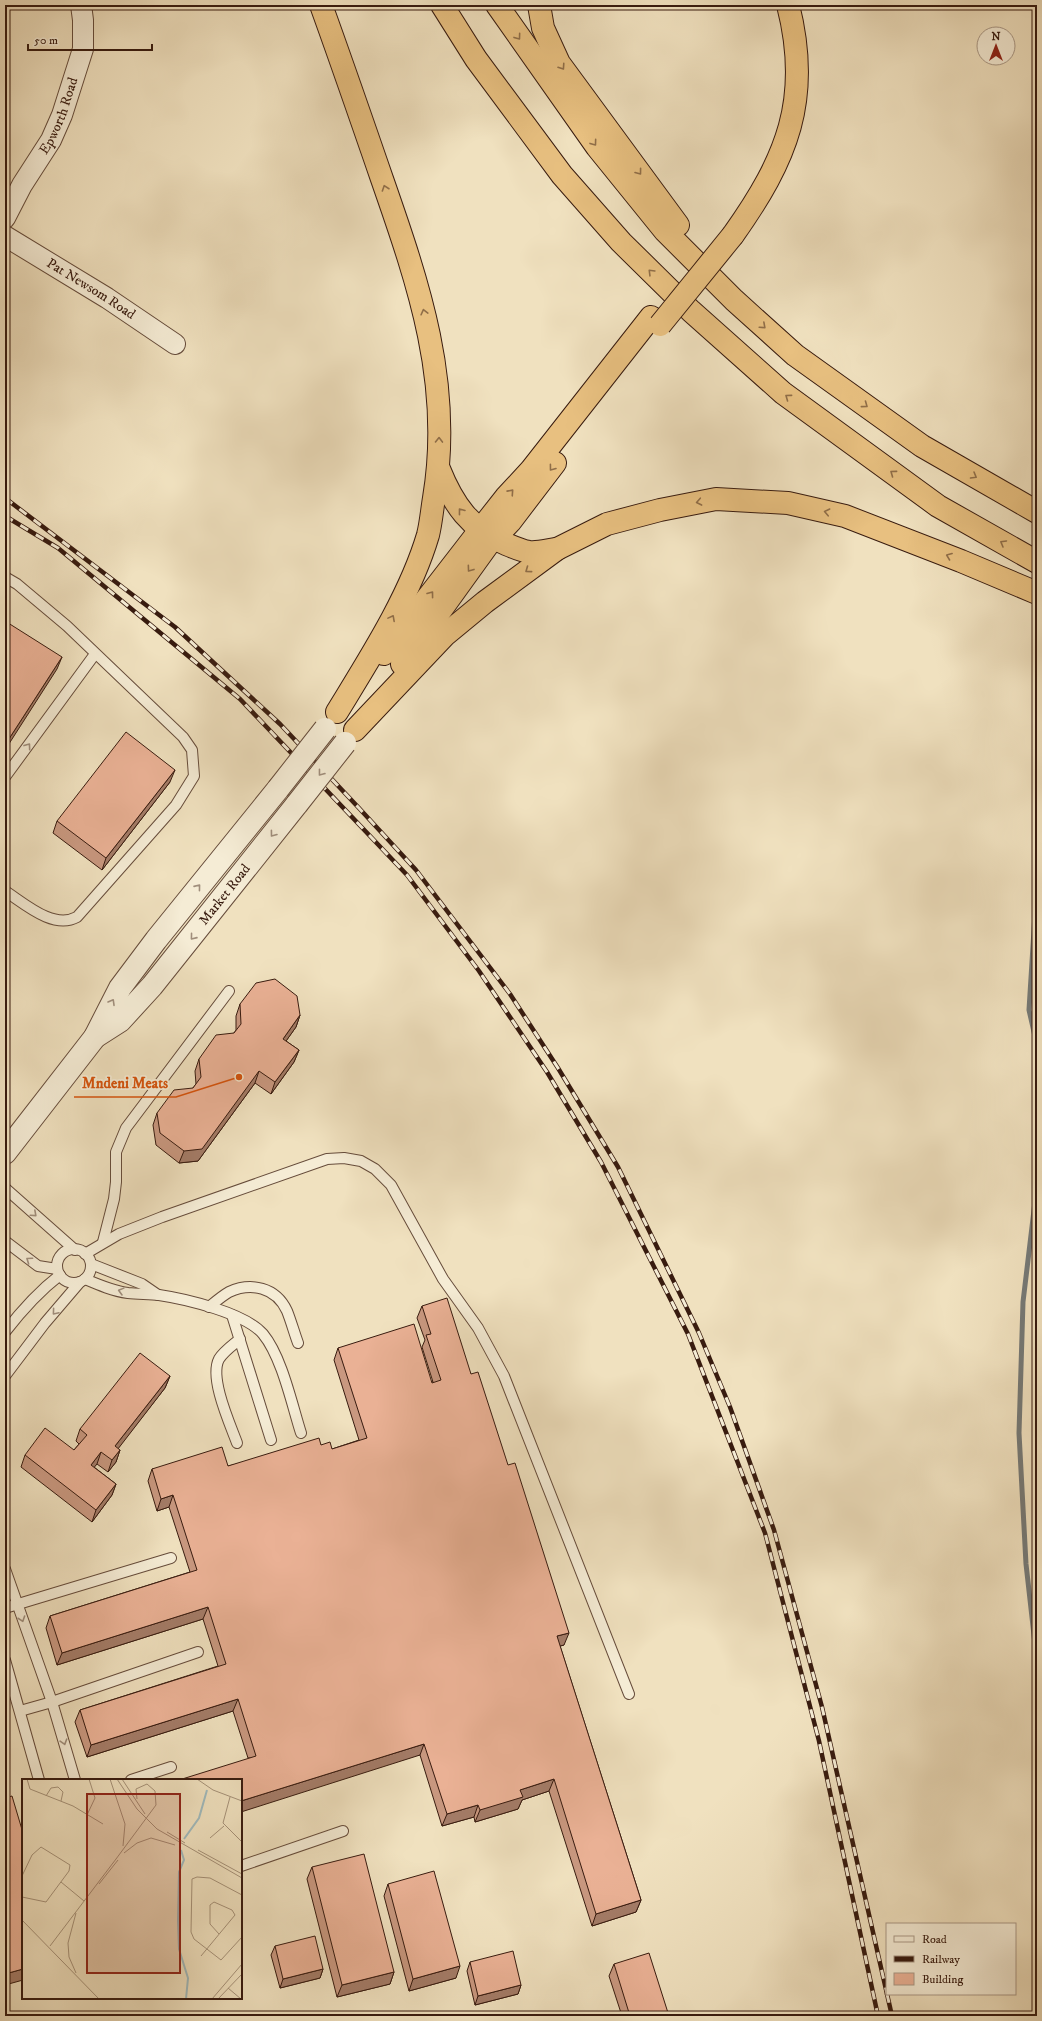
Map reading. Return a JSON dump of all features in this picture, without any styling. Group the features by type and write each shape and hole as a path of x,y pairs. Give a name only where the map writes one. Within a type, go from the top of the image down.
{"highway":[{"path":"321,5 413,268 430,339 440,403 439,469 428,535 406,592 377,646 331,720"},
{"path":"442,5 476,59 562,175 621,242 690,311 783,393 932,501 1037,562"},
{"path":"496,5 597,147 665,231 734,300 795,355 922,446 1037,512"},
{"path":"539,5 543,28 559,63 734,300"},
{"path":"727,231 748,196 766,161 781,125 786,89 786,53 776,5"},
{"path":"350,736 486,534 506,497 531,470 655,321 727,231 758,200 772,175 788,137 798,87 798,56 788,5"},
{"path":"331,720 381,658 486,534 510,522 542,480 655,321"},
{"path":"439,469 448,492 462,513 486,534 529,552 557,549"},
{"path":"350,736 445,636 485,602 557,549 607,524 660,510 716,499 788,503 845,516 961,561 1037,593"}],"street":[{"name":"Epworth Road","path":"5,218 22,185 52,140 62,115 83,49 81,5"},
{"name":"Pat Newsom Road","path":"5,236 113,302 175,344"},
{"name":"Market Road","path":"5,1153 95,1037 120,988 156,940 278,789 331,720"},
{"name":"Market Road","path":"95,1037 120,1021 152,986 350,736"}],"lane":[{"path":"5,577 17,584 50,612 183,737 192,750 194,776 176,805 77,917 71,920 49,918 5,891"},
{"path":"5,777 95,654"},
{"path":"103,1242 114,1194 116,1152 126,1128 229,992"},
{"path":"85,1254 103,1242 162,1216 327,1159 344,1158 361,1161 375,1169 391,1185 443,1279 478,1328 504,1376 629,1694"},
{"path":"5,1188 75,1250 85,1254 91,1264 91,1269 45,1323 5,1376"},
{"path":"5,1240 38,1266 59,1272 68,1282 82,1280 127,1293 158,1295 209,1307 232,1315 252,1326 263,1334 279,1363 301,1433"},
{"path":"5,1332 25,1306 59,1272 59,1258 64,1253 75,1250"},
{"path":"91,1264 142,1284 158,1295"},
{"path":"209,1307 228,1293 242,1288 255,1286 267,1290 277,1297 286,1309 298,1343"},
{"path":"232,1315 271,1440"},
{"path":"236,1444 217,1384 216,1371 219,1360 227,1350 240,1340"},
{"path":"5,1608 171,1558"},
{"path":"5,1568 52,1702 75,1779"},
{"path":"20,1711 52,1702 198,1652"},
{"path":"5,1660 39,1779"},
{"path":"134,1779 171,1767"},
{"path":"242,1866 343,1831"}],"building":[{"path":"5,621 62,657 5,745"},
{"path":"126,732 175,770 106,858 57,821"},
{"path":"275,979 297,996 300,1015 283,1039 299,1050 275,1082 259,1071 202,1149 184,1151 160,1133 157,1113 174,1090 193,1088 201,1077 199,1059 216,1035 234,1033 241,1024 240,1004 256,983"},
{"path":"447,1298 471,1374 478,1372 508,1465 515,1463 569,1633 557,1636 641,1900 596,1914 554,1779 520,1790 523,1797 480,1810 478,1805 447,1814 424,1744 242,1801 242,1779 182,1779 256,1756 238,1699 91,1745 80,1710 226,1664 208,1607 62,1653 50,1616 197,1570 173,1495 161,1499 152,1469 222,1447 228,1466 319,1438 321,1445 330,1442 332,1449 367,1438 338,1348 414,1324 432,1383 441,1380 426,1335 431,1334 422,1306"},
{"path":"140,1353 170,1376 115,1446 120,1450 112,1460 101,1452 91,1465 116,1484 96,1510 25,1455 45,1428 74,1450 87,1435 80,1429"},
{"path":"12,1796 22,1830 22,1969 5,1974 5,1798"},
{"path":"364,1854 394,1972 342,1985 312,1867"},
{"path":"434,1871 460,1966 413,1979 388,1884"},
{"path":"315,1936 323,1969 283,1979 275,1946"},
{"path":"513,1951 521,1985 478,1996 470,1962"},
{"path":"649,1953 669,2016 630,2016 614,1964"}],"waterway":[{"path":"1037,882 1029,1010 1037,1045"},
{"path":"1037,1185 1023,1302 1019,1433 1026,1564 1036,1653 1035,1744 1037,1750"}],"railway":[{"path":"5,498 175,627 280,724 416,870 510,994 558,1068 618,1167 699,1333 730,1407 774,1530 822,1707 886,1990"},
{"path":"5,516 58,548 240,699 407,875 479,971 547,1072 601,1162 688,1334 765,1533 819,1741 878,2016"},
{"path":"887,1995 892,2016"}],"place":[{"name":"Mndeni Meats","path":"239,1077"}]}
